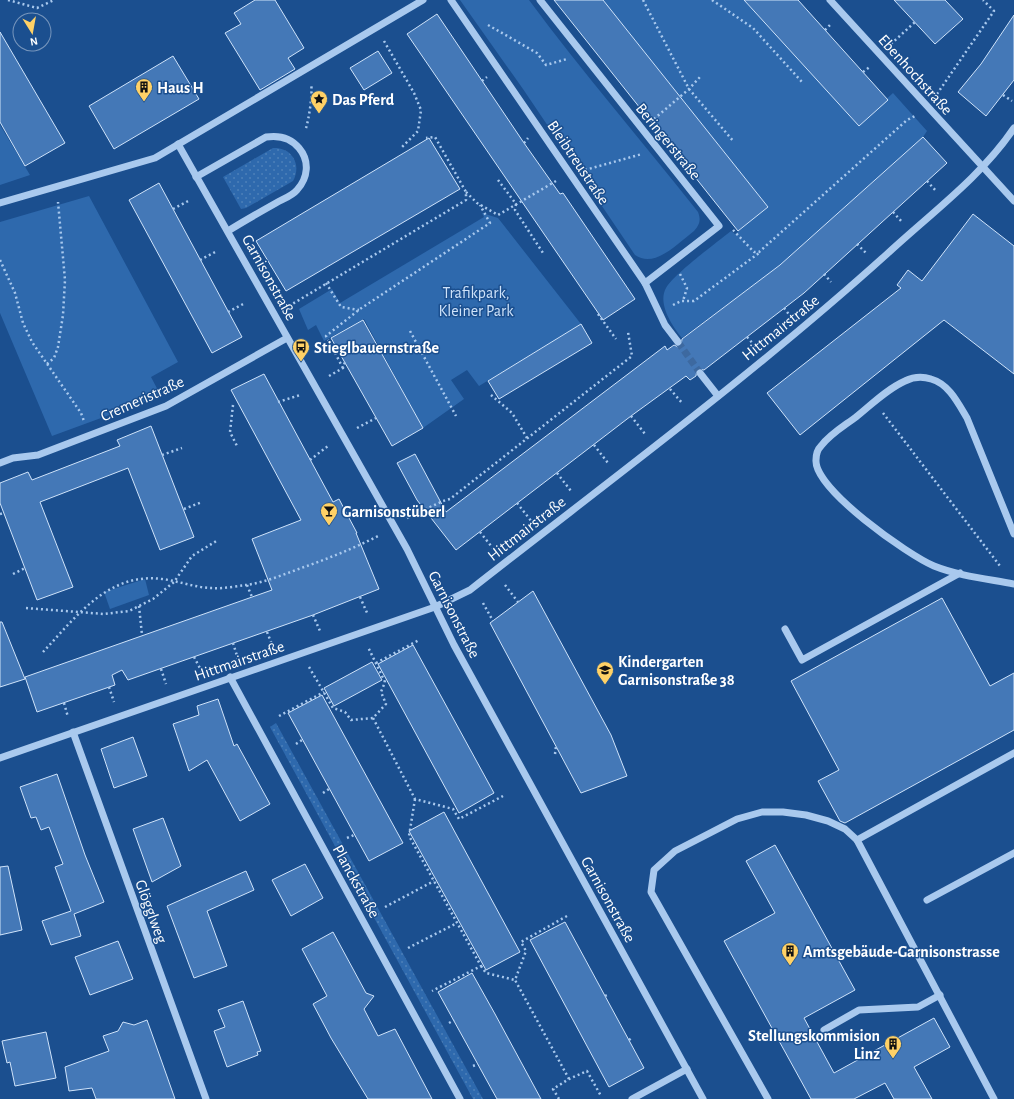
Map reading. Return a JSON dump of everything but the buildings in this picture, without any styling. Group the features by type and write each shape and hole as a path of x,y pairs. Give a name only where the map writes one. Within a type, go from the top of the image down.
{"street":[{"path":"0,203 154,158 423,0"},
{"name":"Bleibtreustraße","path":"451,0 645,283 665,325 678,342"},
{"name":"Beringerstraße","path":"540,0 719,226 645,283"},
{"name":"Ebenhochstraße","path":"830,0 982,166"},
{"name":"Hittmairstraße","path":"0,758 435,607 470,590 718,396 832,303 982,166 1002,145 1014,128"},
{"path":"196,177 266,138 276,136 286,138 295,143 302,151 307,170 305,180 296,192 228,231"},
{"name":"Garnisonstraße","path":"178,144 407,549 454,645 703,1099"},
{"path":"982,166 1014,201"},
{"name":"Cremeristraße","path":"0,463 13,458 38,455 166,406 287,338"},
{"path":"700,373 718,396"},
{"path":"1014,534 967,418 947,389 940,382 932,379 915,378 897,385 827,439 820,447 816,459 818,470 832,489 885,537 902,549 934,566 1014,584"},
{"path":"785,629 802,660 960,573"},
{"name":"Planckstraße","path":"230,677 460,1099"},
{"name":"Glögglweg","path":"73,732 206,1099"},
{"path":"857,840 1014,753"},
{"path":"768,1099 651,892 654,870 676,851 737,819 756,814 783,812 828,820 845,829 857,840 994,1099"},
{"path":"927,900 1014,853"},
{"path":"824,1030 859,1010 918,1007 940,995"},
{"path":"632,1099 687,1069"}],"path":[{"path":"8,0 37,8 54,0"},
{"path":"643,0 689,90 734,142"},
{"path":"712,0 753,28 802,82"},
{"path":"937,94 994,11 983,0"},
{"path":"891,44 915,22"},
{"path":"825,30 832,23"},
{"path":"383,40 414,93 421,110 418,131 402,147"},
{"path":"537,53 546,65 572,57 581,52"},
{"path":"863,72 872,65"},
{"path":"649,123 689,90 700,77"},
{"path":"306,128 310,118 311,84"},
{"path":"1003,95 1012,101"},
{"path":"669,306 683,301 694,301 759,252 907,120 917,115"},
{"path":"426,138 434,137 466,192 480,205 498,215 558,180 642,154 654,144"},
{"path":"498,180 516,204 515,210 543,253"},
{"path":"927,181 936,191"},
{"path":"289,306 466,200 466,192"},
{"path":"173,209 190,200"},
{"path":"47,364 54,358 58,347 63,315 64,266 58,202"},
{"path":"343,368 326,336 359,310 490,223 480,205"},
{"path":"893,212 902,222"},
{"path":"730,227 754,252 759,252"},
{"path":"857,244 866,254"},
{"path":"200,260 217,251"},
{"path":"0,260 15,293 23,324 32,342 81,413 86,426"},
{"path":"679,271 688,288 683,301"},
{"path":"824,274 833,284"},
{"path":"326,283 341,307 359,310"},
{"path":"228,312 245,303"},
{"path":"784,308 792,319"},
{"path":"598,314 616,340"},
{"path":"410,331 456,416"},
{"path":"406,518 442,501 450,499 632,356 628,332"},
{"path":"747,337 756,348"},
{"path":"329,376 343,368 345,362"},
{"path":"670,389 683,405"},
{"path":"278,402 300,395"},
{"path":"491,395 512,413 527,438"},
{"path":"875,402 1014,584"},
{"path":"233,405 230,432 237,446"},
{"path":"631,416 646,434"},
{"path":"357,428 376,418"},
{"path":"594,445 608,463"},
{"path":"310,460 328,446"},
{"path":"162,455 182,448"},
{"path":"557,473 572,492"},
{"path":"184,509 202,502"},
{"path":"517,503 532,523"},
{"path":"0,514 4,513"},
{"path":"480,532 496,552"},
{"path":"43,652 80,613 104,592 124,583 145,579 162,579 213,588 248,585 287,573 355,548 380,535"},
{"path":"26,608 80,613 110,613 129,611 153,599 174,582 192,556 218,540"},
{"path":"13,574 25,568"},
{"path":"248,585 252,597"},
{"path":"505,585 518,602"},
{"path":"360,597 368,615"},
{"path":"483,603 493,621"},
{"path":"139,606 142,635"},
{"path":"313,615 320,631"},
{"path":"267,632 273,647"},
{"path":"376,663 419,640"},
{"path":"233,643 238,659"},
{"path":"308,665 333,708 345,712 351,720 374,718 386,704 381,692 385,682 367,644"},
{"path":"194,657 202,672"},
{"path":"161,669 166,684"},
{"path":"109,686 114,702"},
{"path":"278,716 324,692"},
{"path":"64,702 69,718"},
{"path":"374,718 415,799 410,836 434,881 440,889 456,918 457,923 486,973 515,980 569,1079"},
{"path":"296,744 302,740"},
{"path":"555,754 556,746"},
{"path":"323,793 329,789"},
{"path":"415,799 454,809 459,819 503,796"},
{"path":"348,838 354,834"},
{"path":"385,907 434,881"},
{"path":"515,980 526,951 521,942 568,916"},
{"path":"408,948 457,923"},
{"path":"432,992 481,966"},
{"path":"604,996 609,994"},
{"path":"449,1023 454,1020"},
{"path":"629,1040 633,1037"},
{"path":"473,1066 478,1064"},
{"path":"559,1099 553,1089 569,1079 587,1071 601,1096"}],"green space":[{"path":"460,0 529,0 591,80 698,212 699,222 694,231 674,248 658,257 650,259 635,255 523,89"},
{"path":"603,0 744,0 858,125 893,93 927,131 923,137 780,265 682,338 674,328 667,315 663,301 666,288 670,282 686,267 731,231 735,234 768,207"},
{"path":"0,125 30,175 0,185"},
{"path":"273,148 285,150 294,158 296,163 296,175 293,181 246,208 241,209 223,177"},
{"path":"89,196 178,362 151,377 161,396 52,436 0,313 0,222"},
{"name":"Trafikpark, Kleiner Park","path":"482,213 498,218 581,324 479,386 467,370 451,380 464,399 423,428 364,319 324,341 316,325 308,330 299,309 332,289 340,303 484,217"},
{"path":"145,579 149,595 110,609 104,592"},
{"path":"276,723 483,1099 473,1099 270,727"}],"tunnel":[{"path":"678,342 700,373"}],"place":[{"name":"Haus H","path":"144,102"},
{"name":"Das Pferd","path":"319,114"},
{"name":"Stieglbauernstraße","path":"301,362"},
{"name":"Garnisonstüberl","path":"329,526"},
{"name":"Kindergarten Garnisonstraße 38","path":"605,685"},
{"name":"Amtsgebäude-Garnisonstrasse","path":"790,966"},
{"name":"Stellungskommision Linz","path":"893,1059"}]}
